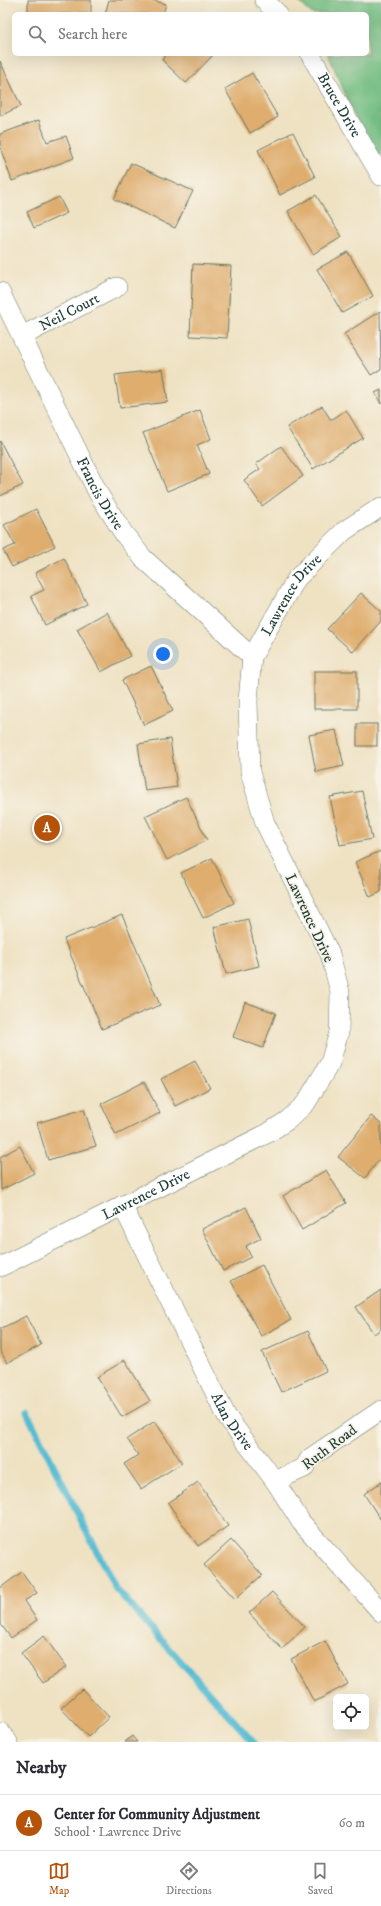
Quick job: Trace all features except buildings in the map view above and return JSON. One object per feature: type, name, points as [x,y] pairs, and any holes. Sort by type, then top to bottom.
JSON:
[{"type":"street","points":[[264,0],[276,12]]},
{"type":"street","name":"Bruce Drive","points":[[311,56],[381,176]]},
{"type":"street","name":"Neil Court","points":[[22,336],[117,287]]},
{"type":"street","name":"Francis Drive","points":[[0,292],[98,493],[124,534],[143,558],[252,657]]},
{"type":"street","name":"Lawrence Drive","points":[[0,1267],[268,1132],[288,1120],[306,1103],[319,1084],[330,1063],[339,1032],[340,992],[330,954],[265,823],[250,772],[248,701],[252,657],[298,578],[344,531],[381,507]]},
{"type":"street","name":"Alan Drive","points":[[122,1205],[227,1417],[275,1481],[301,1522],[381,1612]]},
{"type":"street","name":"Ruth Road","points":[[275,1481],[304,1468],[310,1458],[381,1410]]},
{"type":"street","points":[[0,1732],[8,1742]]},
{"type":"green space","points":[[297,0],[381,0],[381,162],[354,115],[329,56],[369,56],[369,12],[310,12]]},
{"type":"waterway","points":[[27,1413],[116,1589],[253,1742]]},
{"type":"place","name":"Center for Community Adjustment","points":[[47,828]]}]
